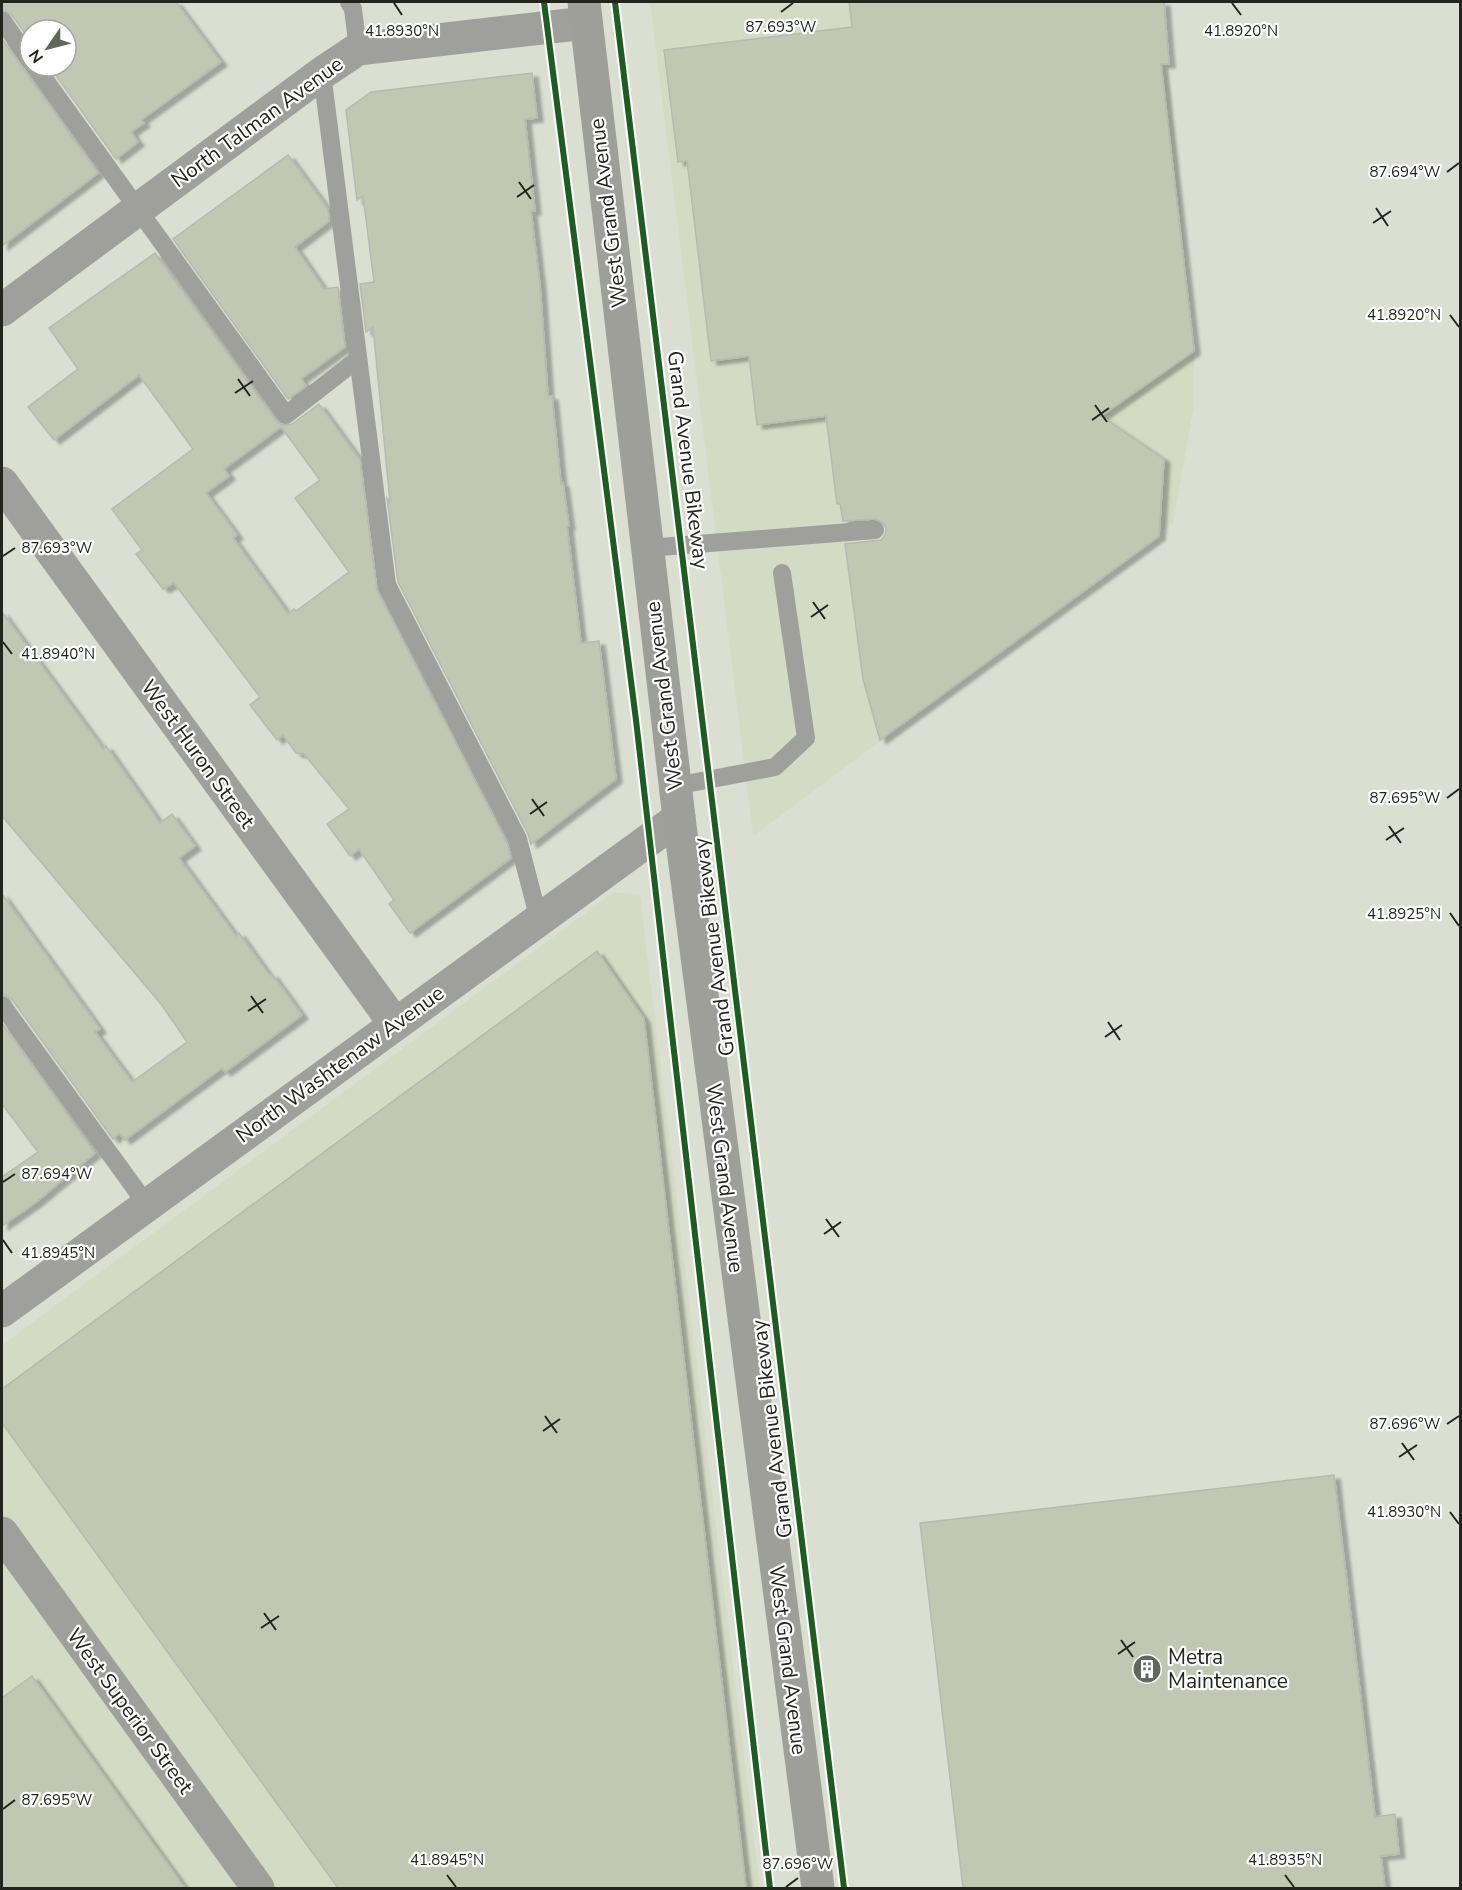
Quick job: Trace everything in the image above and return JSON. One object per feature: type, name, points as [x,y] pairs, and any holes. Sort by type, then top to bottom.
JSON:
[{"type":"main road","name":"West Grand Avenue","points":[[585,12],[677,802],[818,1888]]},
{"type":"street","name":"North Talman Avenue","points":[[2,310],[321,73],[358,49],[585,12]]},
{"type":"street","name":"West Huron Street","points":[[2,483],[395,1024]]},
{"type":"street","name":"North Washtenaw Avenue","points":[[2,1311],[539,920],[677,802]]},
{"type":"street","name":"West Superior Street","points":[[2,1533],[258,1888]]},
{"type":"lane","points":[[349,2],[353,9],[358,49]]},
{"type":"lane","points":[[2,20],[18,43]]},
{"type":"lane","points":[[321,73],[387,585],[518,839],[539,920]]},
{"type":"lane","points":[[44,78],[286,416],[358,359]]},
{"type":"lane","points":[[647,548],[875,530]]},
{"type":"lane","points":[[677,802],[775,767],[806,738],[782,573]]},
{"type":"lane","points":[[2,1005],[147,1205]]},
{"type":"shaded area","points":[[650,2],[1163,2],[1194,351],[1194,406],[1173,523],[753,836]]},
{"type":"shaded area","points":[[614,892],[640,895],[760,1888],[2,1888],[2,1345]]},
{"type":"building","points":[[2,2],[176,2],[221,62],[141,120],[144,123],[131,132],[138,142],[116,159],[58,78],[78,78],[78,18],[18,18],[18,24],[11,14],[2,9]]},
{"type":"building","points":[[849,2],[1164,2],[1169,64],[1161,64],[1194,351],[1101,416],[1164,459],[1159,536],[880,740],[863,679],[845,544],[881,540],[886,529],[884,523],[875,519],[843,521],[840,504],[837,504],[826,416],[757,425],[749,356],[711,361],[687,161],[678,162],[664,50],[852,27]]},
{"type":"building","points":[[2,39],[18,61],[18,78],[30,78],[98,173],[2,246]]},
{"type":"building","points":[[532,73],[537,118],[525,119],[535,211],[531,211],[540,285],[548,396],[552,396],[581,643],[599,641],[616,779],[531,844],[528,834],[398,582],[387,498],[390,502],[373,327],[366,332],[360,284],[374,282],[363,196],[357,200],[346,110],[371,92]]},
{"type":"building","points":[[288,155],[328,209],[329,221],[295,247],[324,289],[338,287],[345,347],[301,379],[306,386],[288,399],[173,239]]},
{"type":"building","points":[[155,253],[277,422],[282,425],[292,424],[319,404],[360,460],[377,590],[507,843],[511,858],[410,933],[389,904],[394,900],[359,849],[350,856],[327,824],[349,809],[304,754],[296,753],[283,735],[277,740],[250,705],[260,697],[174,583],[163,589],[136,554],[142,550],[112,509],[193,449],[139,375],[54,440],[28,407],[78,369],[49,328]],"holes":[[[281,427],[320,480],[295,498],[349,572],[296,611],[294,609],[288,614],[233,538],[237,535],[206,493],[229,476],[224,469]]]},
{"type":"building","points":[[2,612],[103,749],[106,746],[160,823],[172,814],[195,846],[179,858],[236,936],[239,933],[302,1015],[225,1072],[222,1068],[125,1140],[119,1133],[113,1139],[11,998],[2,994],[2,894],[100,1029],[95,1032],[132,1082],[187,1042],[161,1004],[2,816]]},
{"type":"building","points":[[597,951],[644,1019],[746,1888],[338,1888],[2,1423],[2,1389]]},
{"type":"building","points":[[2,1023],[95,1153],[35,1203],[2,1226],[2,1177],[38,1152],[2,1104]]},
{"type":"building","name":"Metra Maintenance","points":[[1334,1475],[1375,1817],[1395,1814],[1399,1854],[1381,1856],[1385,1888],[963,1888],[920,1523]]},
{"type":"building","points":[[32,1676],[185,1888],[2,1888],[2,1698]]},
{"type":"cycle path","points":[[544,2],[636,720],[770,1888]]},
{"type":"cycle path","name":"Grand Avenue Bikeway","points":[[615,2],[844,1888]]},
{"type":"place","name":"Metra Maintenance","points":[[1147,1669]]}]
